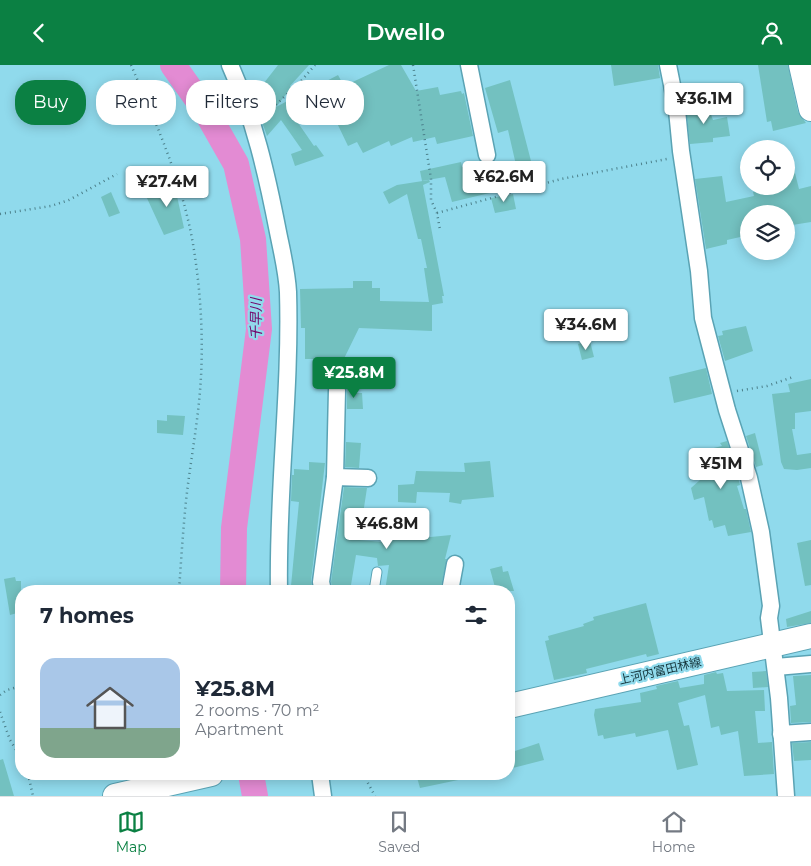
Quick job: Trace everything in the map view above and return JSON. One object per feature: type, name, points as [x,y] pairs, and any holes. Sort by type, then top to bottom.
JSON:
[{"type":"main road","points":[[801,65],[811,109]]},
{"type":"main road","name":"上河内富田林線","points":[[515,705],[774,656],[811,636]]},
{"type":"main road","points":[[116,796],[186,780]]},
{"type":"street","points":[[230,65],[266,171],[288,290],[288,394],[282,468],[279,585]]},
{"type":"street","points":[[469,65],[486,155]]},
{"type":"street","points":[[668,65],[677,111],[699,271],[703,318],[722,393],[749,478],[761,532],[771,606],[769,618],[782,734],[786,796]]},
{"type":"street","points":[[322,585],[335,477],[337,390]]},
{"type":"street","points":[[335,477],[368,478]]},
{"type":"street","points":[[451,585],[455,564]]},
{"type":"street","points":[[774,656],[811,664]]},
{"type":"street","points":[[782,734],[811,732]]},
{"type":"street","points":[[321,780],[323,796]]},
{"type":"lane","points":[[375,585],[377,572]]},
{"type":"path","points":[[131,65],[170,157],[180,189],[193,243],[200,306],[200,391],[186,503],[179,585]]},
{"type":"path","points":[[252,127],[302,80],[315,65]]},
{"type":"path","points":[[413,65],[431,179],[431,200],[437,213],[440,230]]},
{"type":"path","points":[[437,213],[561,179],[682,157]]},
{"type":"path","points":[[0,215],[51,206],[69,200],[117,174]]},
{"type":"path","points":[[722,393],[767,386],[793,377]]},
{"type":"path","points":[[0,695],[15,688]]},
{"type":"path","points":[[0,713],[15,748]]},
{"type":"path","points":[[29,780],[33,796]]},
{"type":"path","points":[[366,780],[375,796]]},
{"type":"building","points":[[278,65],[309,65],[295,80],[286,80],[286,94],[276,107],[276,80],[266,80]]},
{"type":"building","points":[[389,65],[401,65],[416,91],[438,87],[440,95],[461,91],[462,94],[464,93],[473,136],[437,144],[435,137],[413,142],[412,137],[391,146],[389,141],[363,153],[357,142],[348,146],[338,125],[364,125],[364,80],[357,80]]},
{"type":"building","points":[[611,65],[658,65],[660,78],[614,86]]},
{"type":"building","points":[[758,65],[788,65],[798,112],[806,123],[773,131],[771,121],[767,122]]},
{"type":"building","points":[[338,75],[341,80],[328,80]]},
{"type":"building","points":[[510,80],[531,161],[516,165],[508,130],[498,133],[485,88]]},
{"type":"building","points":[[695,99],[697,111],[709,109],[713,120],[727,117],[730,136],[713,138],[713,142],[690,144],[685,100]]},
{"type":"building","points":[[286,102],[286,125],[300,125],[314,146],[316,145],[324,156],[295,166],[291,154],[302,150],[281,120],[267,136],[263,125],[276,125],[276,107]]},
{"type":"building","points":[[461,162],[462,167],[473,165],[474,172],[493,167],[498,191],[452,202],[445,177],[422,181],[420,171]]},
{"type":"building","points":[[795,173],[799,189],[811,186],[811,222],[795,225],[795,205],[740,205],[740,237],[727,240],[727,244],[706,249],[695,179],[722,176],[726,202],[754,196],[795,195]]},
{"type":"building","points":[[173,178],[184,228],[164,235],[146,196],[164,187],[162,182]]},
{"type":"building","points":[[429,180],[430,182],[423,185],[444,296],[442,296],[443,303],[432,305],[432,331],[359,328],[334,379],[323,378],[325,359],[305,359],[305,328],[301,328],[300,289],[353,288],[353,281],[372,281],[372,288],[380,288],[380,301],[429,302],[424,268],[427,268],[421,239],[418,239],[407,194],[389,204],[383,192],[397,185]]},
{"type":"building","points":[[111,192],[120,213],[109,217],[101,197]]},
{"type":"building","points":[[513,194],[516,209],[495,213],[491,198]]},
{"type":"building","points":[[746,326],[753,351],[725,361],[718,336],[723,335],[722,331]]},
{"type":"building","points":[[590,341],[594,357],[582,360],[578,344]]},
{"type":"building","points":[[706,368],[712,394],[674,403],[669,377]]},
{"type":"building","points":[[811,379],[811,411],[795,413],[795,429],[792,429],[797,455],[811,453],[811,468],[784,469],[781,462],[772,394],[790,392],[788,384]]},
{"type":"building","points":[[347,388],[356,388],[356,393],[362,393],[363,409],[347,409]]},
{"type":"building","points":[[167,415],[185,416],[183,435],[157,433],[157,420],[167,421]]},
{"type":"building","points":[[755,433],[763,465],[756,467],[746,436]]},
{"type":"building","points":[[727,441],[740,485],[737,486],[744,509],[746,509],[751,532],[728,536],[725,525],[714,528],[712,520],[709,521],[704,497],[694,500],[691,488],[700,480],[693,453],[722,446],[720,443]]},
{"type":"building","points":[[346,442],[361,443],[359,468],[345,467]]},
{"type":"building","points":[[490,461],[494,497],[462,500],[461,504],[449,502],[450,493],[417,492],[416,503],[398,502],[398,485],[414,484],[416,471],[465,472],[464,463]]},
{"type":"building","points":[[309,462],[325,463],[312,585],[291,585],[299,502],[291,501],[292,475],[294,475],[294,469],[309,470]]},
{"type":"building","points":[[344,487],[367,488],[359,540],[383,542],[385,516],[388,516],[388,508],[402,509],[400,540],[451,535],[441,585],[386,585],[389,565],[378,566],[377,558],[356,555],[351,585],[332,585]]},
{"type":"building","points":[[811,540],[811,585],[805,586],[797,543]]},
{"type":"building","points":[[502,566],[503,572],[508,571],[512,585],[494,585],[490,569]]},
{"type":"building","points":[[15,577],[16,581],[21,581],[21,585],[15,585],[15,614],[10,615],[4,579]]},
{"type":"building","points":[[646,603],[659,654],[647,657],[646,654],[586,669],[587,673],[554,680],[545,641],[549,640],[548,636],[584,626],[583,624],[594,620],[593,617]]},
{"type":"building","points":[[811,611],[811,623],[787,627],[786,619]]},
{"type":"building","points":[[766,671],[768,687],[753,688],[752,672]]},
{"type":"building","points":[[716,672],[717,674],[723,673],[727,691],[764,690],[765,711],[755,711],[758,743],[772,742],[774,774],[744,776],[738,731],[721,735],[719,726],[711,728],[705,695],[678,703],[684,726],[689,725],[698,765],[677,770],[668,730],[636,737],[635,733],[604,739],[603,735],[598,736],[594,715],[595,709],[641,702],[640,693],[657,689],[656,686],[678,681],[680,688],[704,684],[704,675]]},
{"type":"building","points":[[811,675],[811,722],[791,723],[790,706],[796,705],[793,676]]},
{"type":"building","points":[[811,742],[811,760],[794,761],[792,743]]},
{"type":"building","points":[[539,743],[544,760],[515,767],[515,751]]},
{"type":"building","points":[[3,759],[14,796],[0,796],[0,760]]},
{"type":"building","points":[[418,780],[458,780],[420,788]]},
{"type":"waterway","name":"千早川","points":[[173,65],[207,113],[236,164],[253,239],[259,329],[234,528],[233,585]]},
{"type":"waterway","name":"千早川","points":[[252,780],[255,796]]}]
